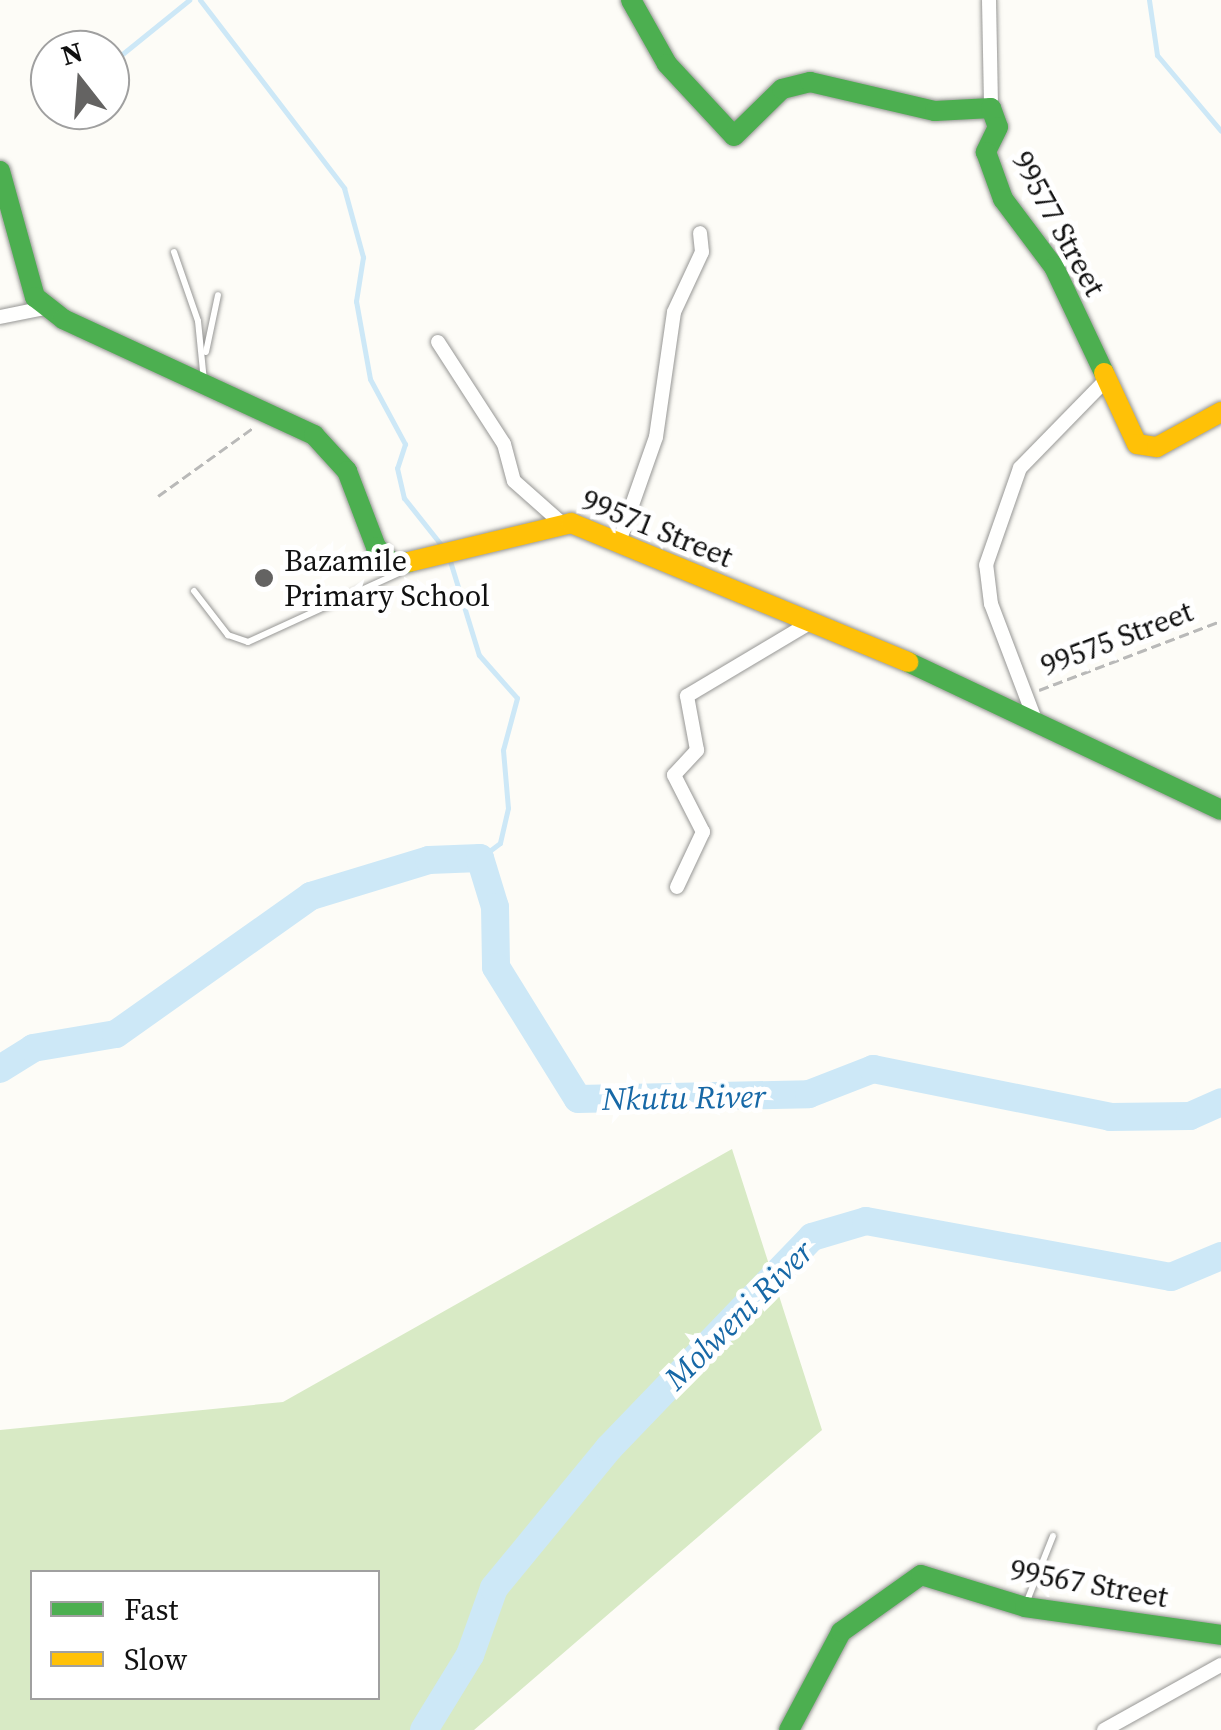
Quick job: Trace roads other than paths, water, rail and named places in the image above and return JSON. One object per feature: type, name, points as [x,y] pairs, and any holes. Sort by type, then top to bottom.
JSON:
[{"type":"street","points":[[630,0],[668,64],[734,136],[782,90],[810,82],[936,111],[991,108],[990,0]]},
{"type":"street","name":"99577 Street","points":[[991,108],[998,127],[989,166],[1058,276],[1104,382],[1144,448],[1221,412]]},
{"type":"street","points":[[0,171],[21,266],[46,308],[270,412],[328,446],[380,554],[410,566]]},
{"type":"street","points":[[619,542],[656,437],[676,303],[702,252],[700,233]]},
{"type":"street","points":[[0,317],[46,308]]},
{"type":"street","points":[[438,342],[504,444],[514,481],[559,521]]},
{"type":"street","points":[[1034,717],[991,604],[986,565],[1020,468],[1104,382]]},
{"type":"street","name":"99571 Street","points":[[410,566],[514,544],[559,521],[619,542],[806,626],[1034,717],[1221,810]]},
{"type":"street","points":[[677,888],[703,832],[674,775],[698,747],[687,696],[806,626]]},
{"type":"street","name":"99567 Street","points":[[789,1730],[841,1632],[907,1579],[934,1576],[1025,1607],[1221,1636]]},
{"type":"street","points":[[1104,1730],[1221,1665]]},
{"type":"lane","points":[[174,252],[205,353]]},
{"type":"lane","points":[[204,382],[205,353],[218,295]]},
{"type":"lane","points":[[194,592],[228,636],[248,642],[410,566]]},
{"type":"lane","points":[[1025,1607],[1052,1536]]},
{"type":"waterway","points":[[130,48],[189,0]]},
{"type":"waterway","points":[[200,0],[344,188],[363,257],[356,301],[370,379],[405,444],[397,468],[404,498],[442,546]]},
{"type":"waterway","points":[[1149,0],[1157,55],[1221,131]]},
{"type":"waterway","points":[[450,561],[479,655],[517,698],[503,750],[508,808],[500,843],[480,858]]},
{"type":"waterway","name":"Nkutu River","points":[[0,1069],[33,1048],[116,1034],[311,896],[429,860],[480,858],[495,907],[496,967],[578,1099],[809,1094],[873,1069],[1110,1117],[1190,1116],[1221,1102]]},
{"type":"waterway","name":"Molweni River","points":[[424,1730],[470,1655],[494,1588],[609,1448],[812,1237],[866,1221],[1171,1277],[1221,1256]]},
{"type":"place","name":"Bazamile Primary School","points":[[264,578]]}]
